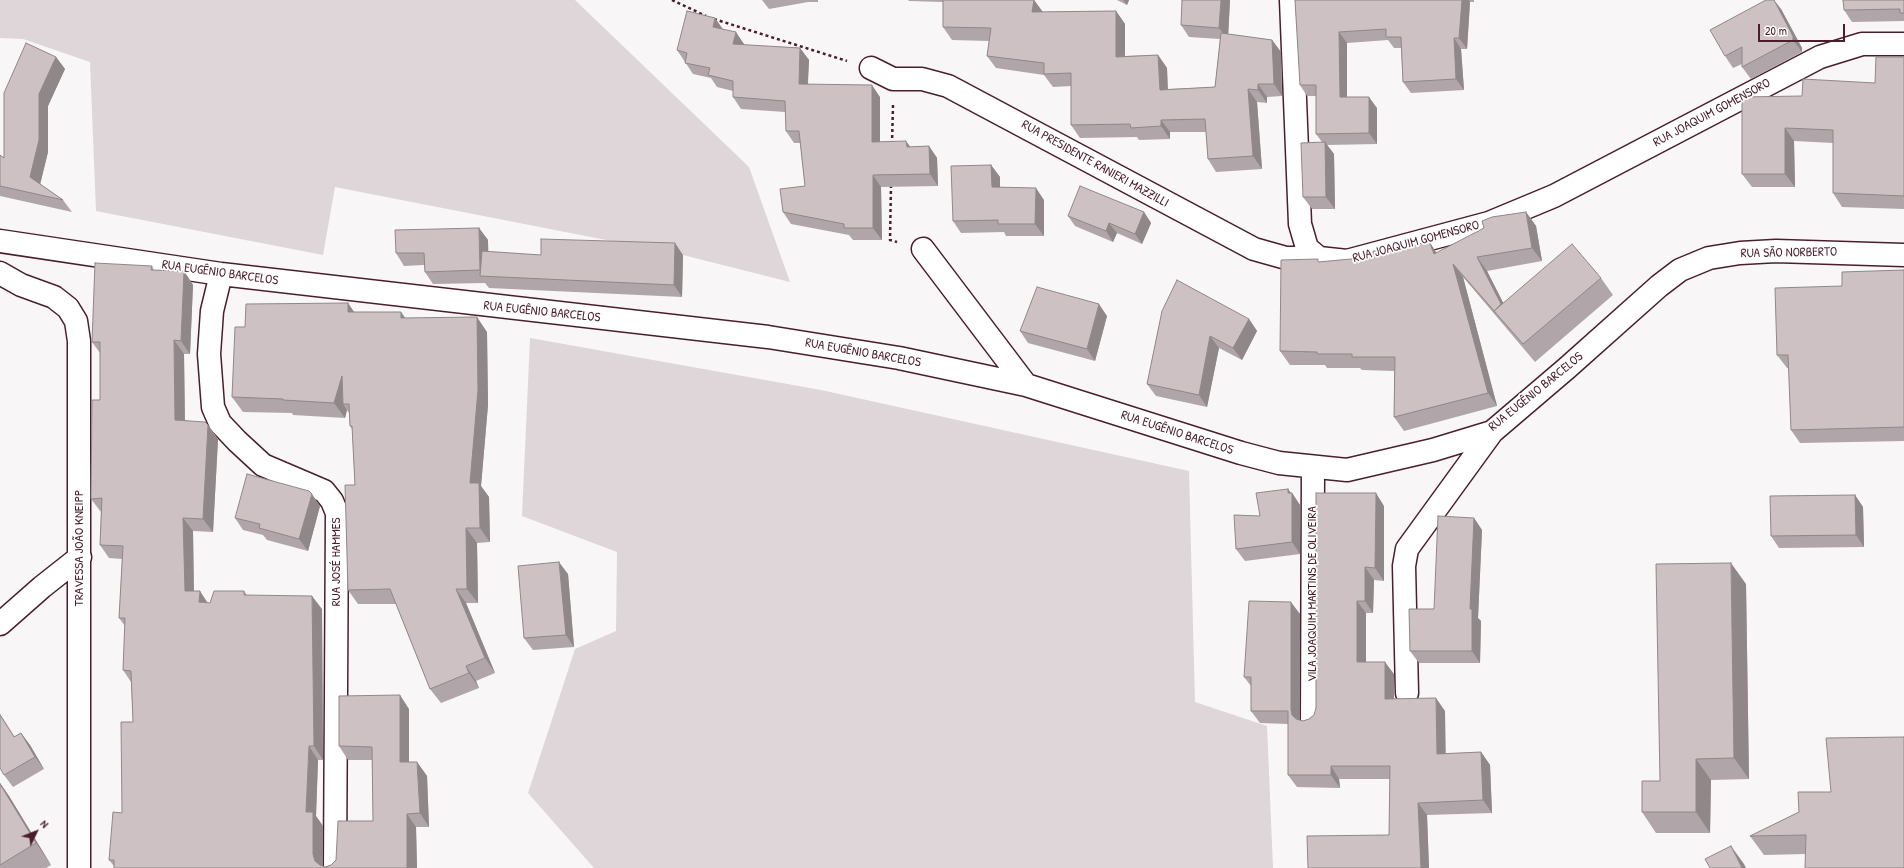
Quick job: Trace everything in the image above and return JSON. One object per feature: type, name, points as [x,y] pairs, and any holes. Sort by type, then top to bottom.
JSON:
[{"type":"street","points":[[1290,0],[1300,224],[1307,248],[1319,258]]},
{"type":"street","name":"RUA JOAQUIM GOMENSORO","points":[[1319,258],[1347,261],[1489,223],[1554,196],[1820,57],[1862,44],[1904,44]]},
{"type":"street","name":"RUA PRESIDENTE RANIERI MAZZILLI","points":[[871,68],[893,79],[922,78],[948,86],[1254,249],[1286,258],[1319,258]]},
{"type":"street","name":"RUA EUGÊNIO BARCELOS","points":[[0,241],[221,274],[768,337],[899,358],[1026,385],[1241,453],[1279,463],[1348,470],[1433,450],[1492,432],[1567,368],[1658,286]]},
{"type":"street","points":[[923,249],[1026,385]]},
{"type":"street","name":"RUA SÃO NORBERTO","points":[[1658,286],[1680,270],[1709,258],[1740,253],[1776,251],[1904,255]]},
{"type":"street","name":"TRAVESSA JOÃO KNEIPP","points":[[0,273],[21,285],[54,297],[68,308],[76,321],[79,341],[80,557],[77,834],[79,868]]},
{"type":"street","name":"RUA JOSÉ HAMMES","points":[[221,274],[212,311],[209,354],[213,407],[220,423],[263,465],[324,491],[332,501],[337,513],[335,868]]},
{"type":"street","points":[[1407,693],[1404,566],[1407,549],[1492,432]]},
{"type":"street","name":"VILA JOAQUIM MARTINS DE OLIVEIRA","points":[[1312,721],[1313,467]]},
{"type":"street","points":[[0,624],[42,587],[80,557]]},
{"type":"path","points":[[672,0],[709,17],[871,68]]},
{"type":"path","points":[[892,145],[893,79]]},
{"type":"path","points":[[891,182],[890,240],[923,249]]},
{"type":"shaded area","points":[[0,0],[575,0],[749,167],[790,282],[683,255],[335,187],[323,255],[96,211],[90,62],[23,39],[0,38]]},
{"type":"shaded area","points":[[530,338],[821,390],[1189,471],[1195,702],[1267,726],[1273,868],[594,868],[528,793],[575,649],[616,631],[617,552],[522,516]]},
{"type":"building","points":[[943,0],[1034,0],[1032,12],[1116,11],[1116,57],[1158,55],[1160,90],[1215,87],[1221,33],[1272,40],[1274,84],[1258,84],[1258,90],[1248,89],[1253,156],[1208,159],[1205,119],[1161,120],[1161,126],[1131,128],[1130,124],[1071,125],[1071,73],[1044,74],[1044,63],[987,56],[991,28],[943,27]]},
{"type":"building","points":[[1182,0],[1221,0],[1219,28],[1181,25]]},
{"type":"building","points":[[1295,0],[1462,0],[1459,38],[1454,38],[1456,79],[1403,82],[1401,37],[1386,37],[1386,29],[1339,32],[1340,97],[1369,97],[1369,133],[1316,134],[1316,85],[1300,85]]},
{"type":"building","points":[[1766,0],[1774,0],[1793,36],[1793,40],[1742,67],[1742,47],[1725,56],[1710,30]]},
{"type":"building","points":[[1843,0],[1904,0],[1904,13],[1900,13],[1900,9],[1844,10]]},
{"type":"building","points":[[687,11],[715,18],[713,27],[736,32],[733,44],[800,48],[799,84],[872,85],[872,142],[906,141],[907,147],[929,146],[930,174],[873,175],[873,228],[844,228],[844,224],[783,212],[780,189],[805,186],[799,131],[786,131],[785,101],[733,97],[733,81],[708,75],[710,68],[685,63],[687,53],[677,50]]},
{"type":"building","points":[[26,43],[56,57],[39,94],[39,140],[30,177],[63,200],[0,186],[0,155],[4,158],[4,93]]},
{"type":"building","points":[[1876,57],[1904,57],[1904,196],[1833,193],[1833,130],[1785,128],[1785,174],[1742,174],[1742,97],[1802,96],[1803,79],[1875,83]]},
{"type":"building","points":[[1325,142],[1326,197],[1303,197],[1301,143]]},
{"type":"building","points":[[991,165],[992,187],[1036,188],[1035,224],[998,224],[998,220],[953,221],[951,166]]},
{"type":"building","points":[[1080,186],[1144,212],[1135,234],[1109,223],[1106,231],[1068,216]]},
{"type":"building","points":[[1526,212],[1532,248],[1477,257],[1501,304],[1494,311],[1453,264],[1488,393],[1394,417],[1395,357],[1352,357],[1352,354],[1317,354],[1317,352],[1280,351],[1281,260],[1318,259],[1318,262],[1373,257],[1373,251],[1395,251],[1429,241],[1434,254],[1484,228],[1482,221],[1492,217]]},
{"type":"building","points":[[479,228],[480,270],[425,272],[424,253],[396,253],[395,230]]},
{"type":"building","points":[[541,239],[675,243],[674,285],[480,276],[482,251],[541,255]]},
{"type":"building","points":[[1572,244],[1601,278],[1523,344],[1494,311]]},
{"type":"building","points":[[95,263],[152,266],[151,270],[184,271],[181,341],[174,340],[175,420],[205,422],[208,425],[203,519],[183,518],[185,591],[200,591],[199,602],[210,603],[214,591],[244,591],[244,595],[312,596],[314,746],[309,746],[306,812],[313,812],[313,854],[315,861],[325,867],[331,865],[336,860],[338,821],[373,821],[372,747],[339,746],[339,696],[400,695],[400,762],[417,762],[420,813],[407,814],[407,868],[114,868],[114,860],[109,860],[113,812],[122,813],[121,722],[133,722],[131,671],[123,670],[125,618],[119,618],[123,546],[100,545],[102,498],[91,499],[92,400],[100,400],[100,342],[92,342]]},
{"type":"building","points":[[1904,270],[1904,427],[1791,430],[1788,355],[1777,355],[1775,288],[1842,286],[1842,272]]},
{"type":"building","points":[[1177,280],[1249,319],[1233,348],[1210,336],[1199,395],[1147,384],[1162,311]]},
{"type":"building","points":[[1037,287],[1099,304],[1087,349],[1020,331]]},
{"type":"building","points":[[348,303],[348,312],[401,312],[401,318],[477,317],[478,390],[470,483],[479,483],[480,528],[466,528],[467,589],[456,589],[485,658],[466,666],[469,673],[430,689],[390,589],[348,590],[345,485],[355,485],[352,426],[350,426],[349,404],[343,404],[342,376],[334,403],[232,397],[235,327],[245,327],[246,304]]},
{"type":"building","points":[[247,474],[309,491],[312,494],[299,539],[259,528],[260,524],[235,518]]},
{"type":"building","points":[[1288,489],[1288,493],[1292,493],[1292,542],[1236,549],[1234,515],[1260,516],[1256,493]]},
{"type":"building","points":[[1316,493],[1376,493],[1375,568],[1365,567],[1365,601],[1357,601],[1357,662],[1385,662],[1385,699],[1436,698],[1437,754],[1481,752],[1483,800],[1418,803],[1421,868],[1308,868],[1307,836],[1389,835],[1390,766],[1331,766],[1331,775],[1288,775],[1288,711],[1251,711],[1251,677],[1244,677],[1249,601],[1291,602],[1292,715],[1296,719],[1303,721],[1314,715],[1316,708]]},
{"type":"building","points":[[1855,495],[1856,535],[1771,536],[1770,496]]},
{"type":"building","points":[[1438,516],[1474,518],[1470,609],[1472,609],[1472,651],[1410,651],[1409,609],[1434,609]]},
{"type":"building","points":[[559,562],[566,635],[524,638],[518,566]]},
{"type":"building","points":[[1731,563],[1734,758],[1696,759],[1696,812],[1642,812],[1642,781],[1660,781],[1656,564]]},
{"type":"building","points":[[0,715],[14,737],[21,733],[35,757],[4,775],[0,768]]},
{"type":"building","points":[[1904,737],[1904,868],[1805,868],[1806,835],[1750,836],[1799,812],[1798,792],[1831,792],[1826,738]]},
{"type":"building","points":[[0,784],[36,843],[0,865]]},
{"type":"building","points":[[1731,846],[1742,868],[1710,868],[1705,859]]}]
